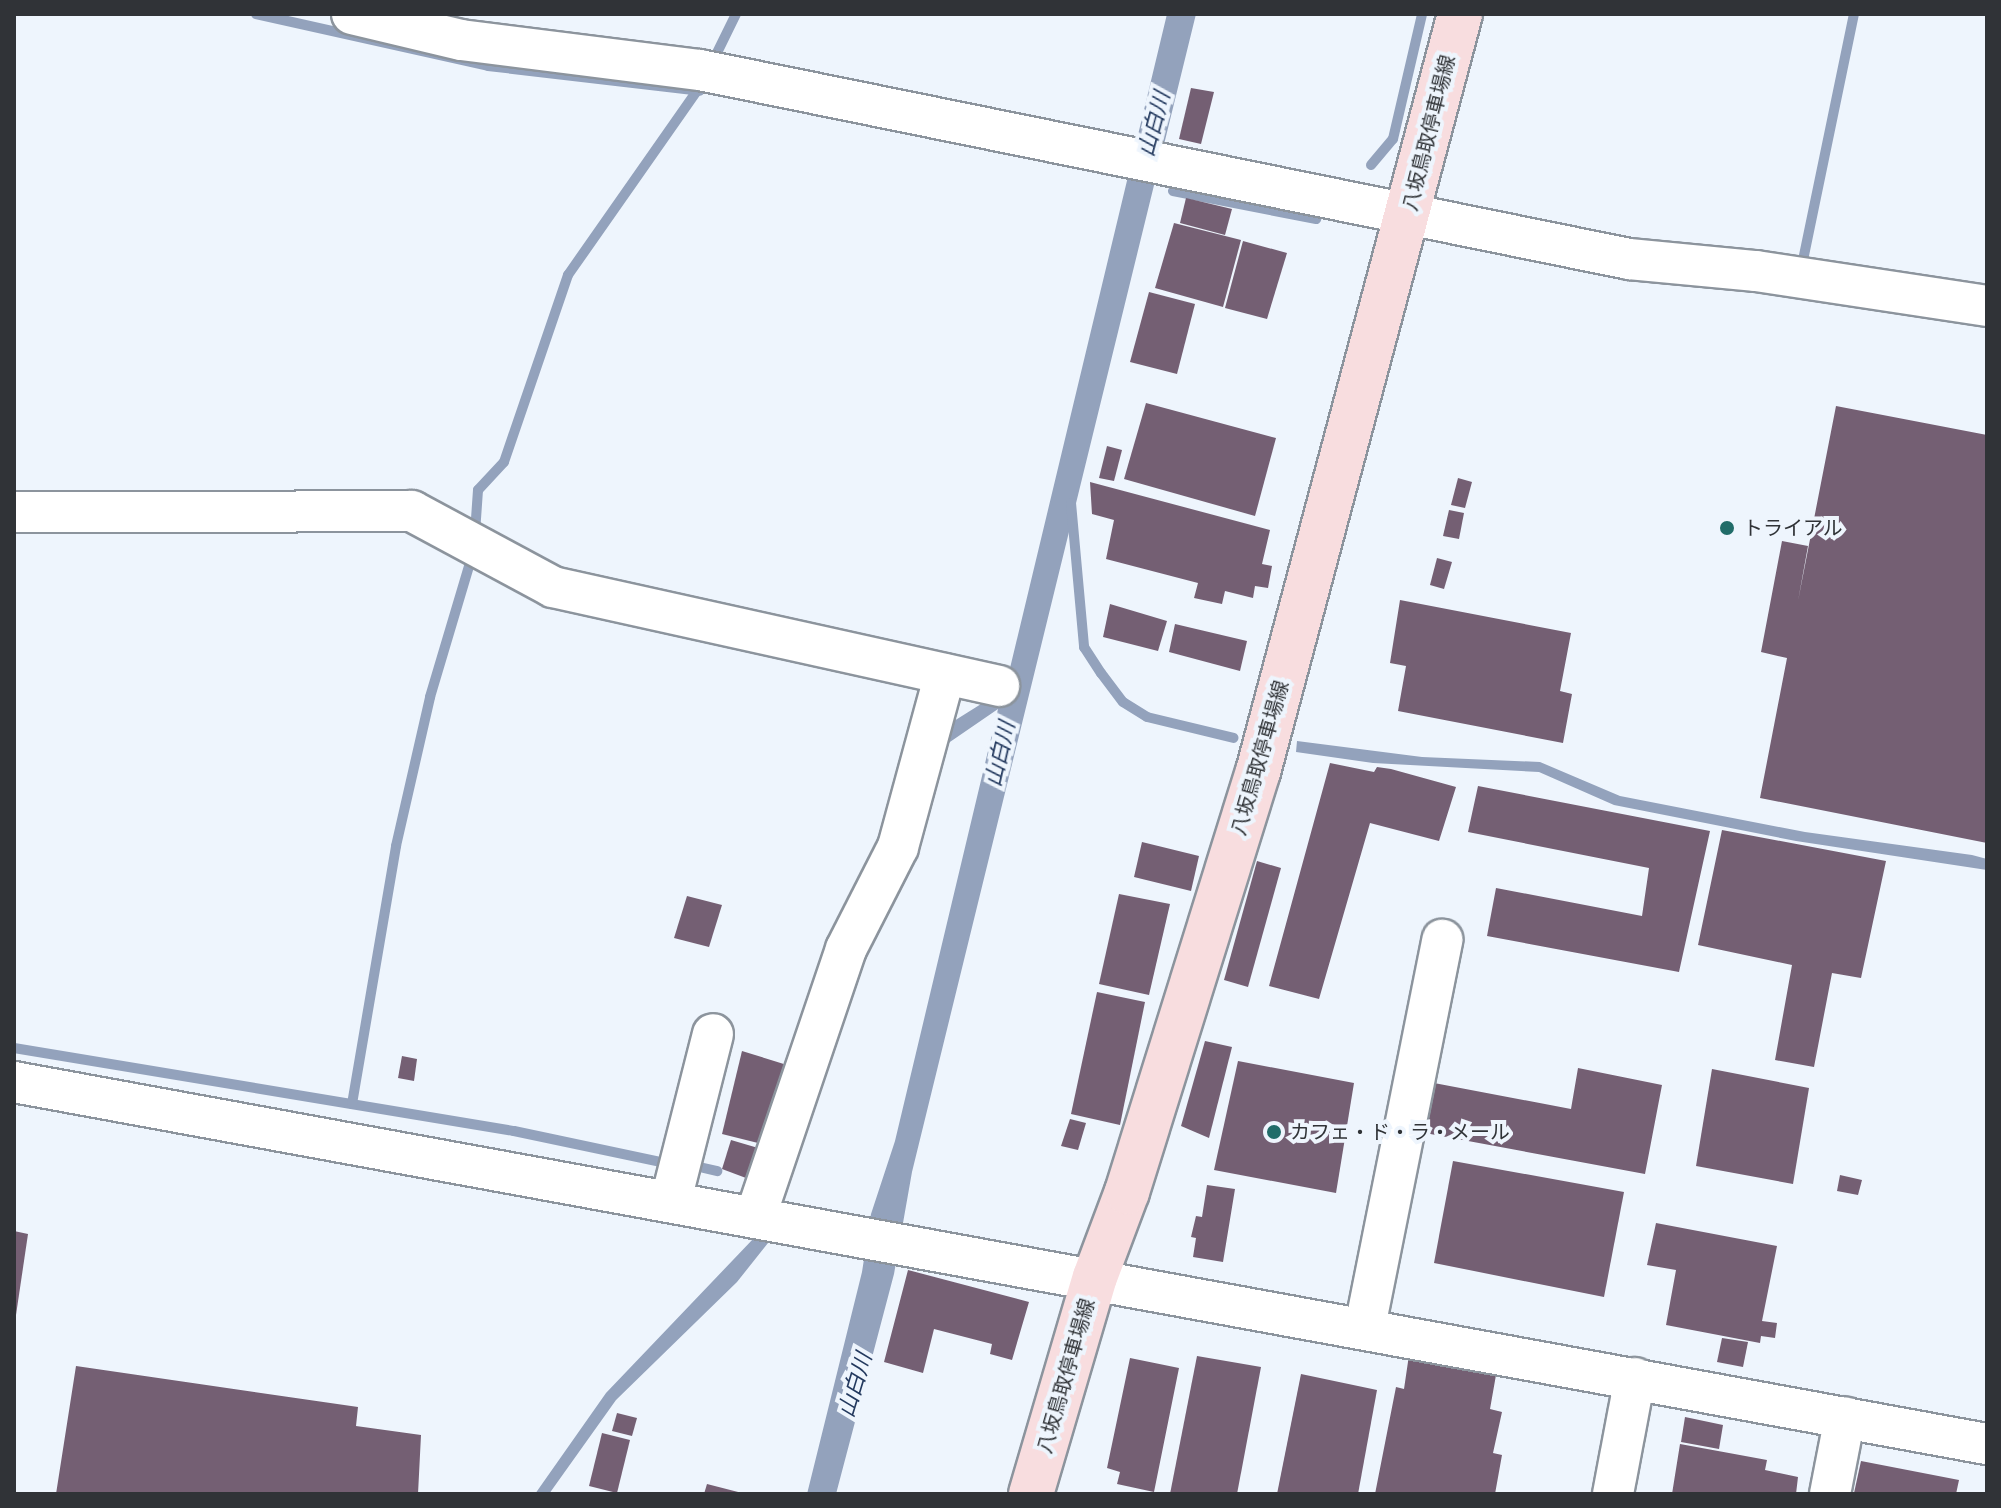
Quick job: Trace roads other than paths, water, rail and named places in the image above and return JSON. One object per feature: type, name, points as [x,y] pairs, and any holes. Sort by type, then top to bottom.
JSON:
[{"type":"main road","name":"八坂鳥取停車場線","points":[[1031,1494],[1095,1277],[1127,1192],[1258,772],[1460,14]]},
{"type":"street","points":[[352,14],[461,40],[700,70],[1629,259],[1756,271],[1987,306]]},
{"type":"street","points":[[14,512],[412,511],[553,587],[999,686]]},
{"type":"street","points":[[756,1215],[846,949],[898,847],[945,674]]},
{"type":"street","points":[[1365,1327],[1442,940]]},
{"type":"street","points":[[671,1200],[713,1034]]},
{"type":"street","points":[[14,1082],[1095,1277],[1987,1444]]},
{"type":"street","points":[[1613,1494],[1635,1378]]},
{"type":"street","points":[[1830,1494],[1845,1417]]},
{"type":"water","name":"山白川","points":[[1167,14],[1196,14],[912,1172],[894,1274],[836,1494],[807,1494],[862,1272],[871,1214],[895,1141],[998,709],[947,744],[918,857],[856,978],[768,1243],[737,1282],[616,1400],[549,1494],[535,1494],[606,1393],[754,1238],[938,731],[1005,689]]},
{"type":"water","points":[[1297,741],[1422,757],[1540,762],[1620,796],[1805,832],[1972,855],[1987,859],[1987,870],[1796,841],[1614,805],[1539,772],[1373,763],[1296,752]]},
{"type":"waterway","points":[[256,14],[488,66],[700,91]]},
{"type":"waterway","points":[[712,63],[736,14]]},
{"type":"waterway","points":[[1371,165],[1393,139],[1422,14]]},
{"type":"waterway","points":[[1802,265],[1854,14]]},
{"type":"waterway","points":[[475,533],[478,490],[504,462],[568,275],[704,81]]},
{"type":"waterway","points":[[1173,191],[1316,219]]},
{"type":"waterway","points":[[1071,503],[1084,647],[1101,673],[1123,702],[1147,717],[1234,738]]},
{"type":"waterway","points":[[352,1104],[396,846],[430,697],[473,553]]},
{"type":"waterway","points":[[14,1048],[514,1131],[670,1164]]},
{"type":"waterway","points":[[695,1166],[717,1171]]},
{"type":"place","name":"トライアル","points":[[1727,528]]},
{"type":"place","name":"カフェ・ド・ラ・メール","points":[[1274,1132]]}]
